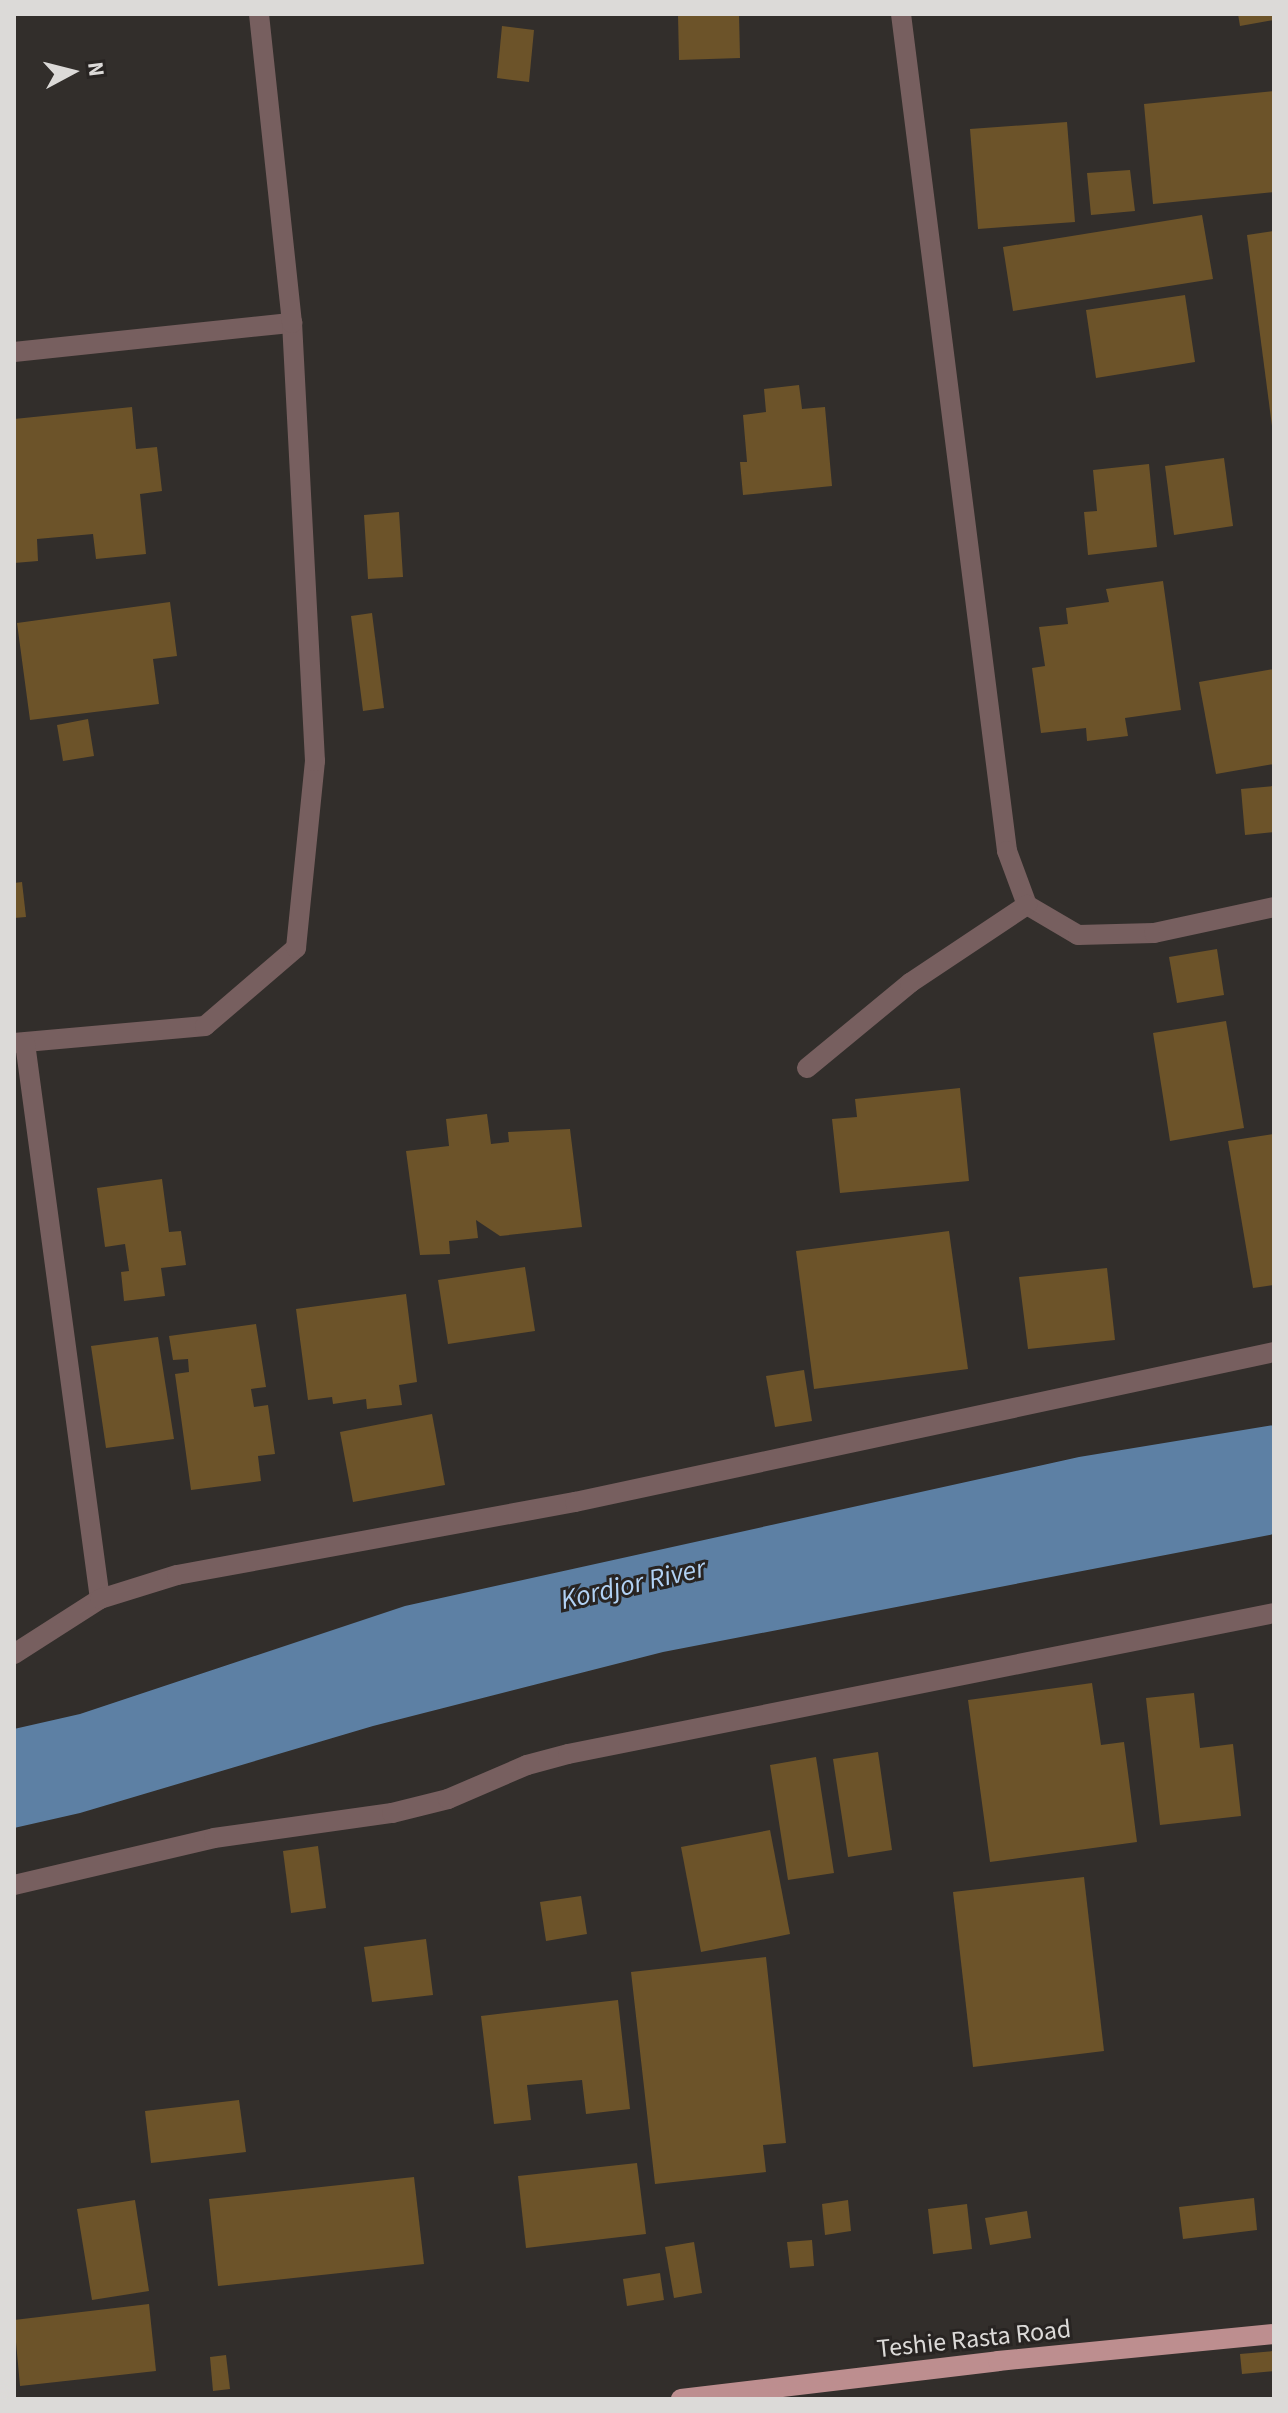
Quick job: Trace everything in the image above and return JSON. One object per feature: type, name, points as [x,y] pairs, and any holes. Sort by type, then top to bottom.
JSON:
[{"type":"main road","name":"Teshie Rasta Road","points":[[681,2399],[998,2361],[1274,2334]]},
{"type":"street","points":[[100,1599],[20,1043],[205,1026],[296,948],[315,761],[292,323],[259,14]]},
{"type":"street","points":[[901,14],[1007,851],[1027,905],[1078,935],[1154,933],[1274,907]]},
{"type":"street","points":[[14,352],[292,323]]},
{"type":"street","points":[[807,1068],[910,983],[1027,905]]},
{"type":"street","points":[[14,1654],[100,1599],[177,1575],[575,1502],[1274,1352]]},
{"type":"street","points":[[14,1885],[214,1838],[392,1813],[448,1799],[527,1765],[568,1754],[1274,1613]]},
{"type":"water","name":"Kordjor River","points":[[1274,1425],[1274,1534],[663,1652],[373,1726],[80,1813],[14,1828],[14,1729],[80,1714],[405,1606],[1079,1457]]},
{"type":"building","points":[[678,14],[739,14],[740,58],[679,60]]},
{"type":"building","points":[[1238,14],[1274,14],[1274,20],[1240,26]]},
{"type":"building","points":[[502,26],[534,30],[529,82],[497,78]]},
{"type":"building","points":[[1274,91],[1274,192],[1153,204],[1144,104]]},
{"type":"building","points":[[1067,122],[1075,222],[978,229],[970,129]]},
{"type":"building","points":[[1130,170],[1135,211],[1091,215],[1087,173]]},
{"type":"building","points":[[1202,215],[1213,279],[1013,311],[1003,247]]},
{"type":"building","points":[[1274,231],[1274,425],[1272,426],[1247,235]]},
{"type":"building","points":[[1185,295],[1195,362],[1096,378],[1086,310]]},
{"type":"building","points":[[799,385],[802,409],[825,407],[832,486],[743,495],[740,462],[747,462],[743,415],[766,412],[764,389]]},
{"type":"building","points":[[132,407],[136,449],[157,447],[162,491],[140,494],[146,554],[96,559],[93,534],[37,539],[38,561],[14,563],[14,419]]},
{"type":"building","points":[[1224,458],[1233,526],[1174,535],[1165,466]]},
{"type":"building","points":[[1149,464],[1157,547],[1088,555],[1084,512],[1097,511],[1093,470]]},
{"type":"building","points":[[399,512],[403,577],[368,579],[364,515]]},
{"type":"building","points":[[1163,581],[1181,710],[1125,718],[1128,736],[1087,741],[1086,728],[1041,733],[1032,668],[1045,666],[1039,627],[1068,624],[1066,608],[1109,602],[1106,589]]},
{"type":"building","points":[[170,602],[177,656],[153,659],[159,704],[30,720],[17,623]]},
{"type":"building","points":[[372,613],[384,708],[363,711],[351,616]]},
{"type":"building","points":[[1274,669],[1274,764],[1216,774],[1199,682]]},
{"type":"building","points":[[88,719],[94,756],[63,761],[57,725]]},
{"type":"building","points":[[1274,786],[1274,832],[1245,835],[1241,789]]},
{"type":"building","points":[[22,882],[26,917],[14,918],[14,883]]},
{"type":"building","points":[[1217,949],[1224,995],[1177,1003],[1169,957]]},
{"type":"building","points":[[1226,1021],[1244,1128],[1170,1141],[1153,1033]]},
{"type":"building","points":[[960,1088],[969,1181],[840,1193],[832,1119],[857,1117],[855,1099]]},
{"type":"building","points":[[487,1114],[491,1144],[509,1142],[508,1132],[570,1129],[582,1227],[500,1236],[476,1220],[478,1238],[449,1241],[450,1254],[420,1255],[406,1151],[449,1146],[446,1119]]},
{"type":"building","points":[[1274,1134],[1274,1285],[1253,1288],[1228,1141]]},
{"type":"building","points":[[162,1179],[169,1232],[181,1231],[186,1265],[161,1268],[165,1296],[124,1301],[121,1272],[129,1271],[125,1244],[105,1247],[97,1188]]},
{"type":"building","points":[[949,1231],[968,1369],[814,1389],[796,1251]]},
{"type":"building","points":[[525,1267],[535,1331],[448,1344],[438,1280]]},
{"type":"building","points":[[1107,1268],[1115,1340],[1028,1349],[1019,1277]]},
{"type":"building","points":[[406,1294],[417,1382],[399,1385],[402,1405],[367,1409],[366,1399],[333,1404],[332,1397],[308,1400],[296,1309]]},
{"type":"building","points":[[256,1324],[266,1387],[251,1389],[254,1407],[268,1405],[275,1454],[258,1456],[261,1481],[191,1490],[175,1374],[189,1372],[188,1359],[173,1360],[169,1336]]},
{"type":"building","points":[[158,1337],[174,1439],[106,1448],[91,1346]]},
{"type":"building","points":[[804,1370],[812,1421],[775,1427],[766,1376]]},
{"type":"building","points":[[432,1414],[445,1485],[353,1502],[340,1432]]},
{"type":"building","points":[[1092,1683],[1101,1745],[1124,1742],[1137,1842],[990,1862],[968,1700]]},
{"type":"building","points":[[1194,1693],[1200,1748],[1233,1744],[1241,1816],[1160,1825],[1146,1698]]},
{"type":"building","points":[[878,1752],[892,1850],[848,1857],[833,1759]]},
{"type":"building","points":[[816,1757],[834,1873],[788,1880],[770,1765]]},
{"type":"building","points":[[770,1830],[790,1934],[701,1952],[681,1847]]},
{"type":"building","points":[[318,1846],[326,1908],[291,1913],[283,1851]]},
{"type":"building","points":[[1084,1877],[1104,2051],[973,2067],[953,1892]]},
{"type":"building","points":[[581,1896],[587,1934],[546,1941],[540,1902]]},
{"type":"building","points":[[426,1939],[433,1995],[372,2002],[364,1947]]},
{"type":"building","points":[[766,1957],[786,2143],[763,2145],[766,2172],[655,2184],[631,1972]]},
{"type":"building","points":[[618,2000],[630,2109],[586,2114],[582,2080],[527,2085],[531,2120],[494,2124],[481,2016]]},
{"type":"building","points":[[239,2100],[246,2152],[151,2163],[145,2111]]},
{"type":"building","points":[[637,2163],[646,2234],[526,2248],[518,2176]]},
{"type":"building","points":[[414,2177],[424,2264],[218,2286],[209,2199]]},
{"type":"building","points":[[1254,2198],[1257,2230],[1183,2239],[1179,2207]]},
{"type":"building","points":[[135,2200],[149,2291],[92,2300],[77,2209]]},
{"type":"building","points":[[848,2200],[851,2231],[825,2235],[822,2204]]},
{"type":"building","points":[[967,2204],[972,2249],[933,2254],[928,2209]]},
{"type":"building","points":[[1027,2211],[1031,2238],[990,2245],[985,2218]]},
{"type":"building","points":[[812,2240],[814,2266],[790,2268],[787,2242]]},
{"type":"building","points":[[694,2242],[702,2293],[674,2298],[665,2247]]},
{"type":"building","points":[[660,2273],[664,2300],[627,2306],[623,2279]]},
{"type":"building","points":[[149,2304],[156,2371],[20,2386],[14,2320]]},
{"type":"building","points":[[1274,2351],[1274,2371],[1242,2374],[1240,2354]]},
{"type":"building","points":[[226,2355],[230,2389],[213,2391],[210,2357]]}]
